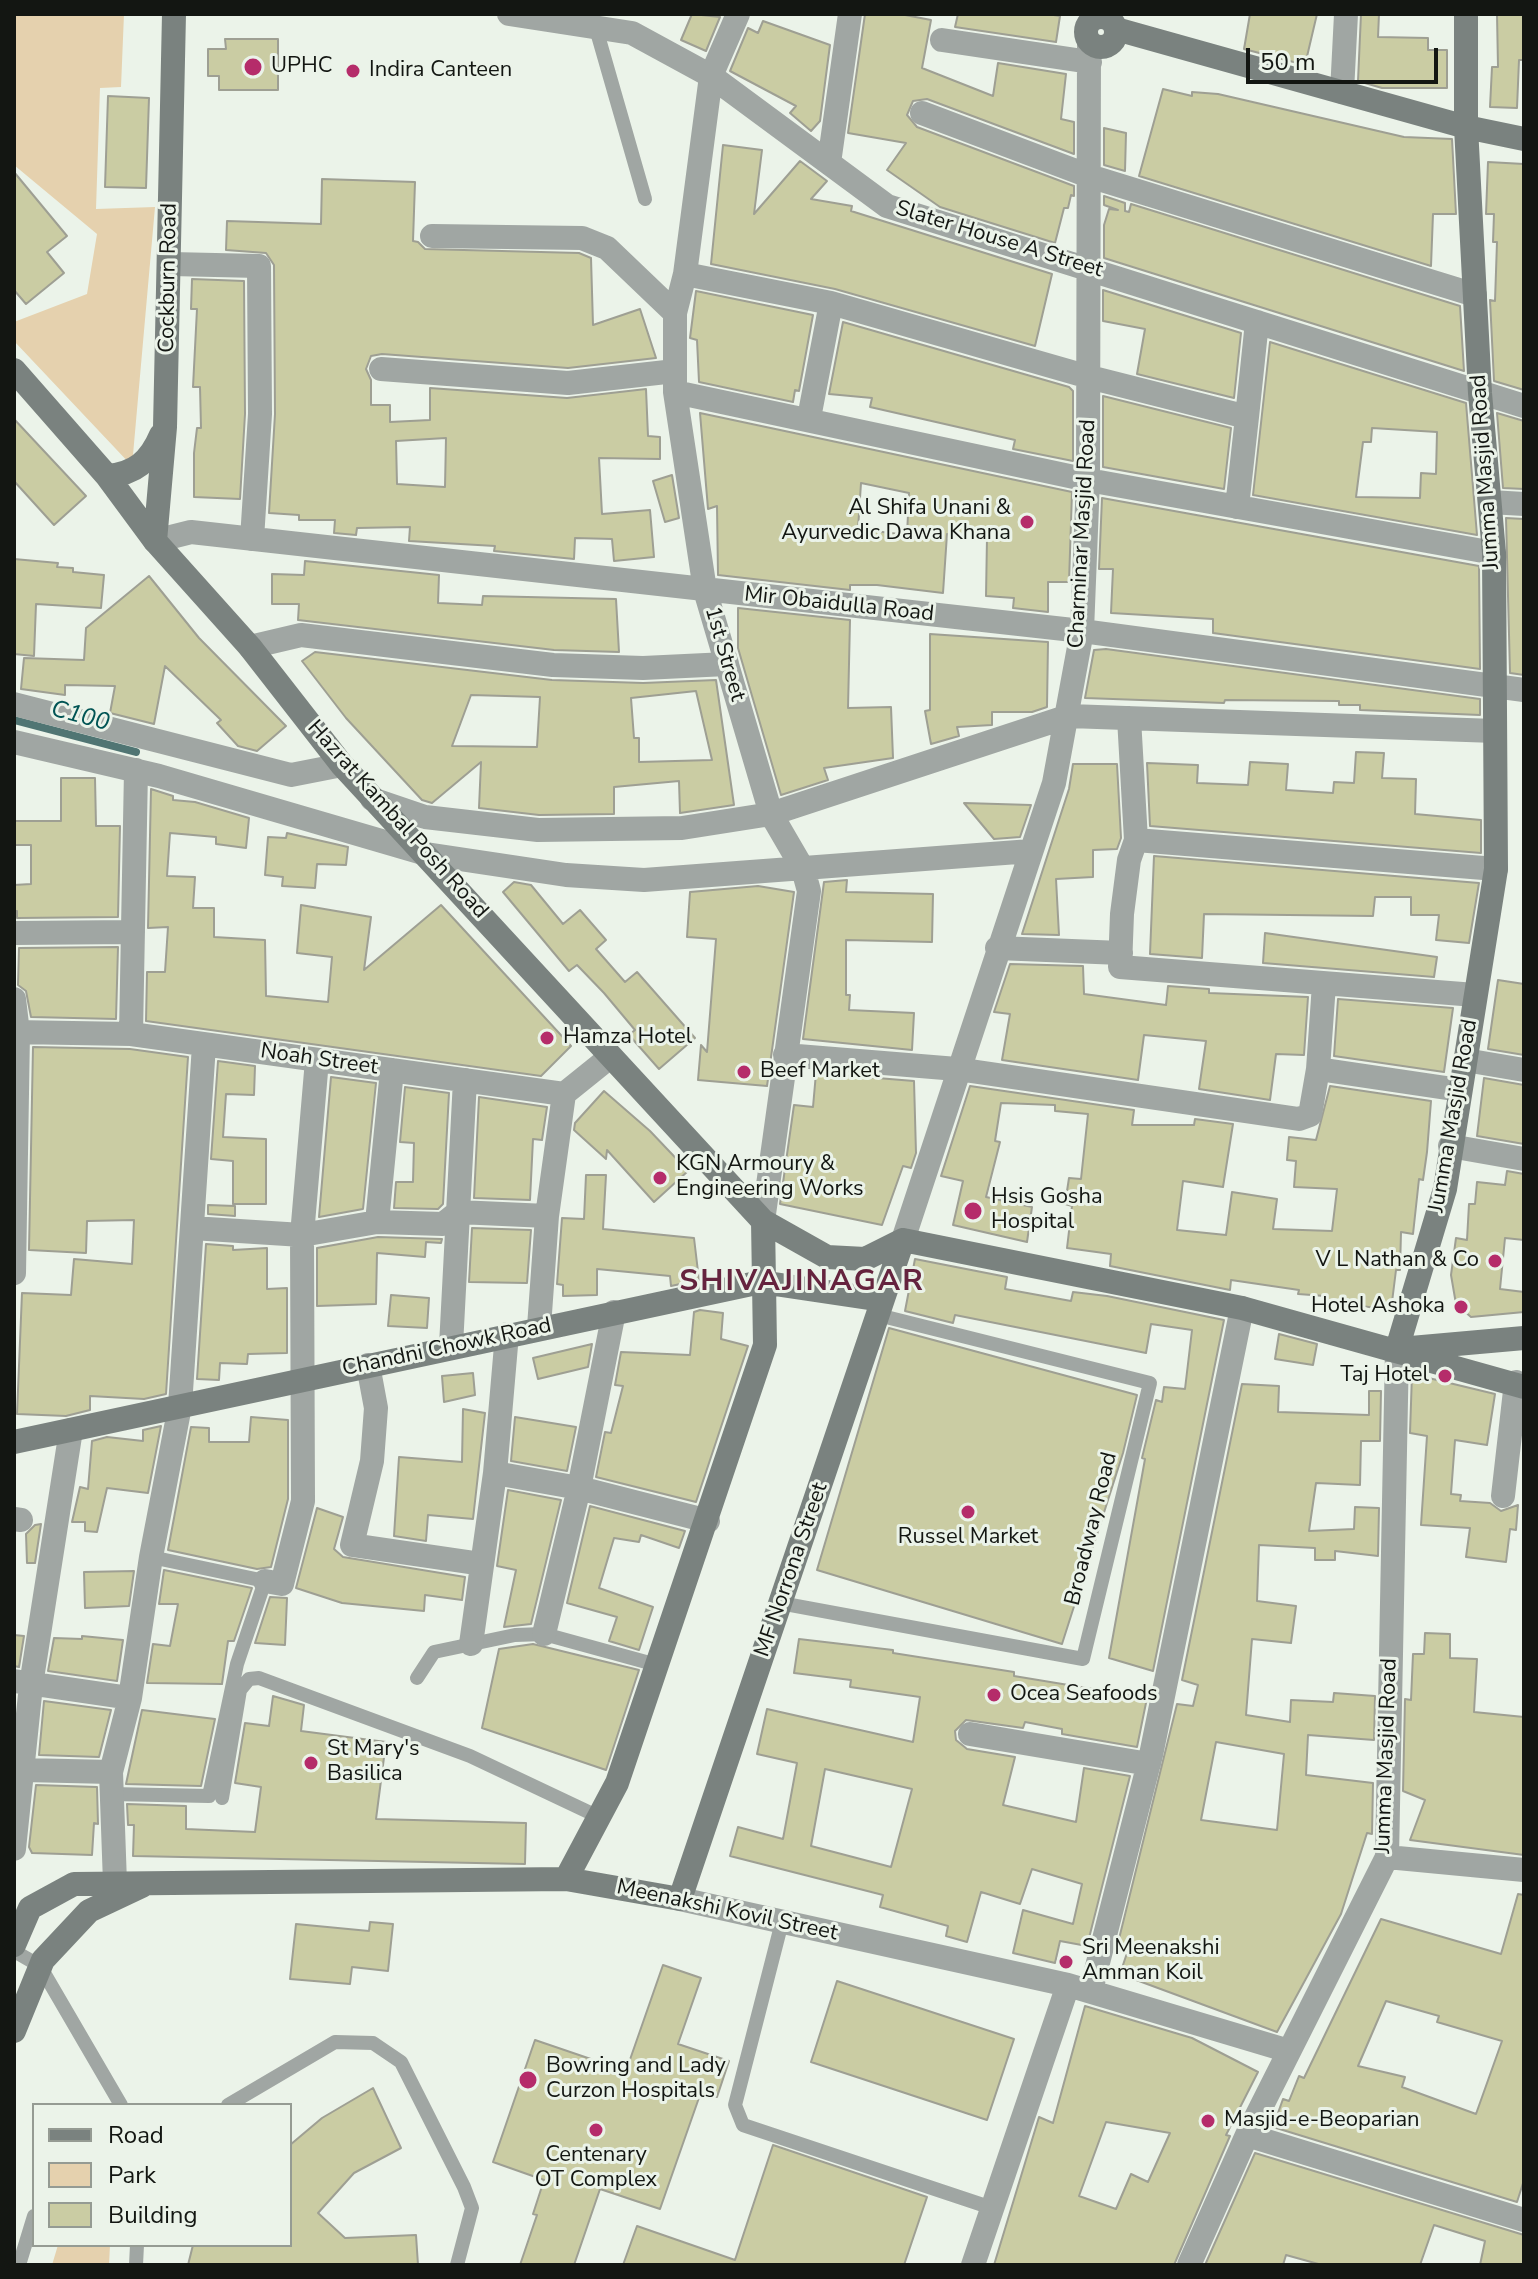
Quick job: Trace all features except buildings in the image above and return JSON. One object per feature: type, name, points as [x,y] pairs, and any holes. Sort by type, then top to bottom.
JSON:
[{"type":"street","name":"Cockburn Road","points":[[155,541],[165,427],[171,264],[174,14]]},
{"type":"street","name":"Slater House A Street","points":[[509,14],[595,25],[632,24],[711,76],[887,206],[1524,406]]},
{"type":"street","name":"1st Street","points":[[738,14],[711,76],[685,274],[675,313],[675,381],[705,590],[771,814],[803,869],[809,891],[763,1221]]},
{"type":"street","points":[[829,163],[850,14]]},
{"type":"street","points":[[1342,92],[1346,14]]},
{"type":"street","name":"Jumma Masjid Road","points":[[1189,2265],[1247,2135],[1387,1857],[1397,1349],[1445,1189],[1496,869],[1494,553],[1480,393],[1466,127],[1466,14]]},
{"type":"street","points":[[942,40],[1088,35],[1098,16],[1108,18],[1116,29],[1466,127],[1524,139]]},
{"type":"street","name":"Charminar Masjid Road","points":[[903,1240],[1054,783],[1069,716],[1082,631],[1088,480],[1088,35]]},
{"type":"street","points":[[922,113],[1089,176],[1475,295]]},
{"type":"street","points":[[432,236],[582,238],[607,248],[675,313]]},
{"type":"street","points":[[171,264],[259,266],[260,414],[252,539]]},
{"type":"street","points":[[685,274],[831,303],[1089,377],[1247,417]]},
{"type":"street","points":[[809,418],[831,303]]},
{"type":"street","points":[[1237,507],[1257,322]]},
{"type":"street","points":[[381,369],[568,383],[675,381],[809,418],[1088,480],[1494,553]]},
{"type":"street","name":"Hazrat Kambal Posh Road","points":[[15,373],[107,476],[155,541],[250,647],[342,765],[763,1221],[827,1257],[865,1259],[903,1240]]},
{"type":"street","points":[[107,476],[126,475],[143,463],[156,448],[165,427]]},
{"type":"street","points":[[1490,502],[1524,504]]},
{"type":"street","name":"Mir Obaidulla Road","points":[[155,541],[191,532],[1082,631],[1524,690]]},
{"type":"street","points":[[250,647],[301,635],[553,665],[643,668],[727,664]]},
{"type":"street","points":[[14,704],[291,775],[342,765]]},
{"type":"street","points":[[372,799],[425,817],[538,830],[682,828],[771,814],[1069,716],[1495,731]]},
{"type":"street","points":[[1129,718],[1136,840],[1129,860],[1120,967],[1139,971],[1475,995]]},
{"type":"street","points":[[14,742],[136,770],[426,854],[566,875],[644,880],[1031,851]]},
{"type":"street","points":[[131,1034],[136,770]]},
{"type":"street","points":[[1136,840],[1496,869]]},
{"type":"street","points":[[14,933],[133,932]]},
{"type":"street","points":[[997,948],[1121,953]]},
{"type":"street","points":[[785,1055],[957,1069],[1299,1119],[1310,1115],[1318,1069],[1324,984]]},
{"type":"street","points":[[14,999],[14,1273]]},
{"type":"street","name":"Noah Street","points":[[16,1033],[131,1034],[564,1094]]},
{"type":"street","points":[[115,1883],[111,1783],[130,1698],[151,1557],[180,1406],[204,1045]]},
{"type":"street","points":[[539,1327],[547,1216],[564,1094],[610,1057]]},
{"type":"street","points":[[265,1581],[282,1584],[303,1501],[305,1379],[302,1235],[317,1060]]},
{"type":"street","points":[[1465,1060],[1524,1070]]},
{"type":"street","points":[[1318,1069],[1460,1090]]},
{"type":"street","points":[[377,1222],[392,1070]]},
{"type":"street","points":[[451,1346],[465,1080]]},
{"type":"street","points":[[1450,1146],[1524,1159]]},
{"type":"street","points":[[192,1228],[302,1235],[377,1222],[443,1224],[458,1212],[547,1216]]},
{"type":"street","points":[[566,1879],[617,1783],[765,1345],[761,1282],[763,1221]]},
{"type":"street","points":[[903,1240],[1242,1308],[1520,1384],[1503,1496]]},
{"type":"street","name":"MF Norrona Street","points":[[680,1899],[903,1240]]},
{"type":"street","name":"Chandni Chowk Road","points":[[14,1442],[539,1327],[761,1282],[880,1307]]},
{"type":"street","points":[[973,2265],[992,2208],[1079,1988],[1149,1764],[1242,1308]]},
{"type":"street","points":[[544,1634],[579,1488],[614,1312]]},
{"type":"street","points":[[471,1644],[495,1473],[507,1334]]},
{"type":"street","points":[[1397,1349],[1524,1338]]},
{"type":"street","points":[[368,1365],[376,1408],[372,1461],[352,1545],[482,1564]]},
{"type":"street","points":[[14,1849],[24,1770],[22,1683],[71,1430]]},
{"type":"street","points":[[495,1473],[579,1488],[708,1521]]},
{"type":"street","points":[[22,1683],[130,1698]]},
{"type":"street","points":[[970,1734],[1149,1764]]},
{"type":"street","points":[[24,1770],[111,1783]]},
{"type":"street","points":[[1387,1857],[1524,1870]]},
{"type":"street","name":"Meenakshi Kovil Street","points":[[22,1906],[74,1884],[566,1879],[680,1899],[1079,1988],[1289,2051]]},
{"type":"street","points":[[14,2031],[40,1966],[89,1911],[151,1881]]},
{"type":"street","points":[[14,1945],[22,1906]]},
{"type":"street","points":[[1247,2135],[1524,2220]]},
{"type":"lane","points":[[595,25],[645,199]]},
{"type":"lane","name":"Broadway Road","points":[[780,1603],[1083,1659],[1150,1383],[880,1307]]},
{"type":"lane","points":[[111,1783],[209,1796],[237,1664],[265,1581],[151,1557]]},
{"type":"lane","points":[[417,1678],[434,1652],[544,1634],[657,1665]]},
{"type":"lane","points":[[222,1798],[240,1690],[249,1679],[259,1678],[470,1756],[599,1817]]},
{"type":"lane","points":[[782,1922],[735,2105],[743,2125],[992,2208]]},
{"type":"lane","points":[[14,1951],[40,1966],[120,2103]]},
{"type":"lane","points":[[231,2103],[335,2042],[361,2040],[383,2048],[401,2062],[472,2208],[457,2265]]},
{"type":"lane","points":[[19,2265],[32,2223]]},
{"type":"green space","points":[[14,14],[124,14],[121,87],[100,88],[96,209],[155,207],[132,466],[14,341],[14,322],[87,294],[97,234],[14,165]]},
{"type":"green space","points":[[57,2247],[110,2247],[109,2265],[52,2265]]},
{"type":"waterway","name":"C100","points":[[14,720],[136,752]]},
{"type":"place","name":"UPHC","points":[[253,67]]},
{"type":"place","name":"Indira Canteen","points":[[353,71]]},
{"type":"place","name":"Al Shifa Unani & Ayurvedic Dawa Khana","points":[[1027,522]]},
{"type":"place","name":"Hamza Hotel","points":[[547,1038]]},
{"type":"place","name":"Beef Market","points":[[744,1072]]},
{"type":"place","name":"KGN Armoury & Engineering Works","points":[[660,1178]]},
{"type":"place","name":"Hsis Gosha Hospital","points":[[973,1211]]},
{"type":"place","name":"V L Nathan & Co","points":[[1495,1261]]},
{"type":"place","name":"Hotel Ashoka","points":[[1461,1307]]},
{"type":"place","name":"Taj Hotel","points":[[1445,1376]]},
{"type":"place","name":"Russel Market","points":[[968,1512]]},
{"type":"place","name":"Ocea Seafoods","points":[[994,1695]]},
{"type":"place","name":"St Mary's Basilica","points":[[311,1763]]},
{"type":"place","name":"Sri Meenakshi Amman Koil","points":[[1066,1962]]},
{"type":"place","name":"Bowring and Lady Curzon Hospitals","points":[[528,2080]]},
{"type":"place","name":"Masjid-e-Beoparian","points":[[1208,2121]]},
{"type":"place","name":"Centenary OT Complex","points":[[596,2130]]},
{"type":"district","name":"SHIVAJINAGAR","points":[[802,1283]]}]
